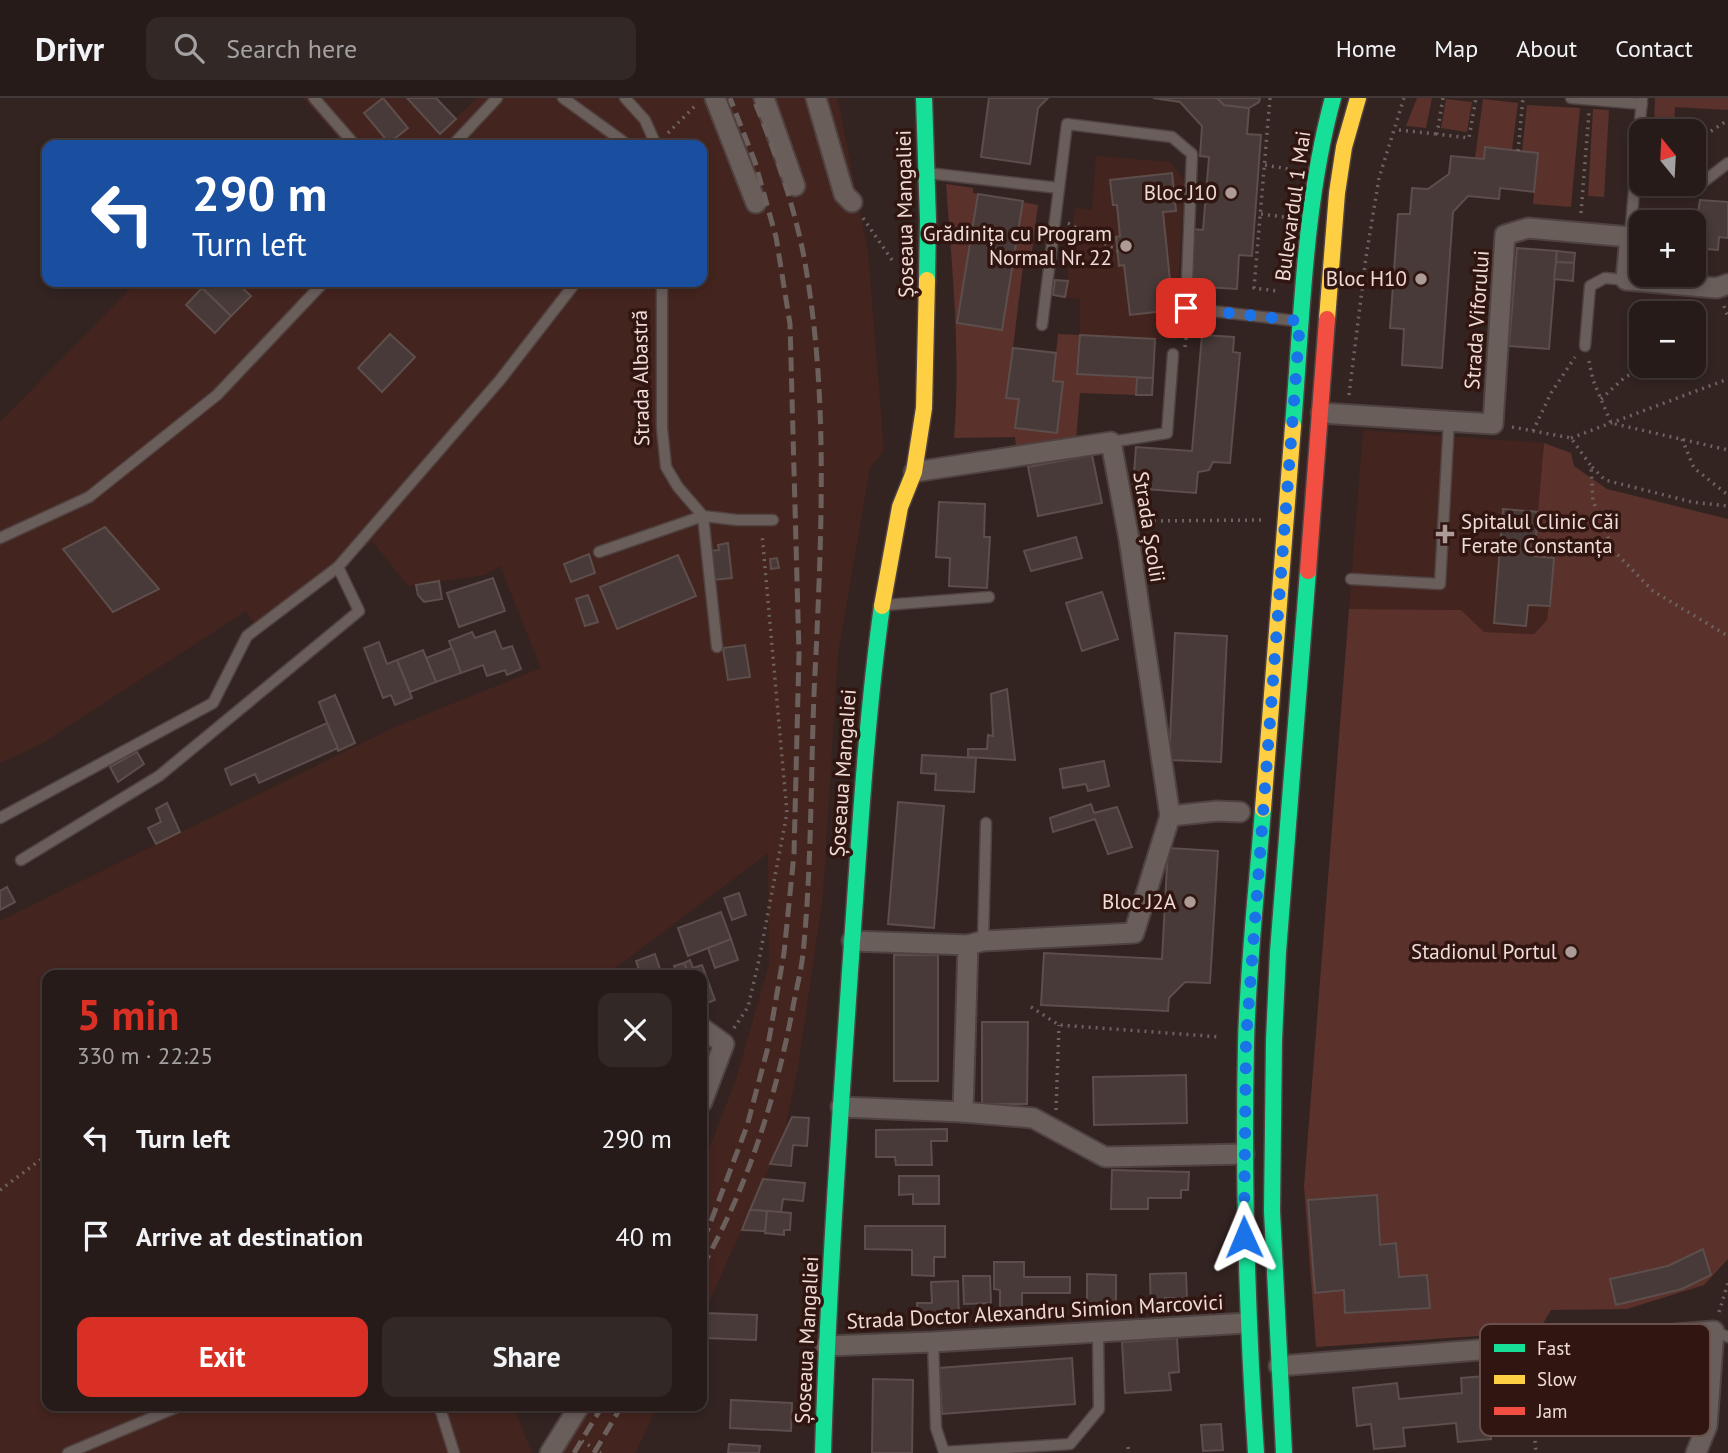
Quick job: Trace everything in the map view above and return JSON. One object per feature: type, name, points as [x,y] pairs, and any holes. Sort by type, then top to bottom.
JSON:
[{"type":"main road","name":"Bulevardul 1 Mai","points":[[1256,1453],[1247,1323],[1244,1154],[1246,1040],[1300,321],[1314,180],[1333,98]]},
{"type":"main road","name":"Bulevardul 1 Mai","points":[[1284,1453],[1272,1211],[1274,1028],[1291,772],[1337,193],[1344,147],[1358,98]]},
{"type":"main road","name":"Șoseaua Mangaliei","points":[[823,1453],[826,1346],[870,690],[900,507],[914,472],[924,408],[927,308],[925,99]]},
{"type":"street","points":[[715,98],[756,203]]},
{"type":"street","points":[[764,98],[795,186]]},
{"type":"street","points":[[816,98],[844,194],[852,202]]},
{"type":"street","name":"Strada Viforului","points":[[1493,424],[1505,235],[1528,228],[1629,237]]},
{"type":"street","points":[[1629,248],[1626,280],[1717,288],[1728,284]]},
{"type":"street","points":[[1321,413],[1493,424]]},
{"type":"street","points":[[914,472],[1111,442]]},
{"type":"street","name":"Strada Școlii","points":[[976,943],[1134,933],[1170,816],[1111,442]]},
{"type":"street","points":[[1170,816],[1240,811]]},
{"type":"street","points":[[852,941],[976,943],[962,1112]]},
{"type":"street","points":[[707,1032],[724,1044],[707,1089]]},
{"type":"street","points":[[841,1107],[1033,1118],[1105,1157],[1244,1154]]},
{"type":"street","name":"Strada Doctor Alexandru Simion Marcovici","points":[[826,1346],[1247,1323]]},
{"type":"street","points":[[1710,1408],[1723,1332]]},
{"type":"street","points":[[1279,1366],[1480,1350]]},
{"type":"street","points":[[550,1453],[576,1411]]},
{"type":"lane","points":[[314,98],[351,140]]},
{"type":"lane","points":[[458,140],[497,98]]},
{"type":"lane","points":[[563,98],[621,140]]},
{"type":"lane","points":[[625,98],[645,120],[657,140]]},
{"type":"lane","points":[[1571,98],[1642,101],[1641,119]]},
{"type":"lane","points":[[1042,325],[1067,124],[1172,137],[1192,154],[1186,308],[1300,321]]},
{"type":"lane","points":[[1706,180],[1728,163]]},
{"type":"lane","points":[[926,173],[1059,188]]},
{"type":"lane","points":[[1585,346],[1590,286],[1605,278],[1626,280]]},
{"type":"lane","points":[[0,538],[89,497],[100,489],[217,396],[319,287]]},
{"type":"lane","points":[[0,818],[213,702],[247,636],[338,567],[500,380],[572,287]]},
{"type":"lane","name":"Strada Albastră","points":[[662,287],[662,428],[666,467],[678,487],[703,516]]},
{"type":"lane","points":[[1111,442],[1167,433],[1173,354]]},
{"type":"lane","points":[[1351,579],[1440,583],[1449,421]]},
{"type":"lane","points":[[703,516],[717,647]]},
{"type":"lane","points":[[599,552],[703,516],[774,520]]},
{"type":"lane","points":[[21,860],[159,776],[359,611],[338,567]]},
{"type":"lane","points":[[882,605],[989,597]]},
{"type":"lane","points":[[976,943],[986,823]]},
{"type":"lane","points":[[933,1342],[936,1428],[944,1452],[1070,1444],[1100,1409],[1098,1333]]},
{"type":"lane","points":[[68,1453],[168,1411]]},
{"type":"lane","points":[[441,1411],[454,1453]]},
{"type":"path","points":[[662,140],[702,98]]},
{"type":"path","points":[[1270,98],[1254,288],[1278,291]]},
{"type":"path","points":[[1347,414],[1378,178],[1404,98]]},
{"type":"path","points":[[1437,134],[1443,98]]},
{"type":"path","points":[[1399,130],[1469,138],[1476,98]]},
{"type":"path","points":[[1518,150],[1523,98]]},
{"type":"path","points":[[1580,232],[1589,119]]},
{"type":"path","points":[[1706,134],[1728,120]]},
{"type":"path","points":[[1265,165],[1288,169]]},
{"type":"path","points":[[852,202],[892,260]]},
{"type":"path","points":[[1261,214],[1284,217]]},
{"type":"path","points":[[1055,216],[1118,251]]},
{"type":"path","points":[[1173,354],[1184,355],[1190,309]]},
{"type":"path","points":[[1533,431],[1551,393],[1569,364],[1585,346]]},
{"type":"path","points":[[1585,346],[1593,380],[1611,423]]},
{"type":"path","points":[[1601,400],[1629,375]]},
{"type":"path","points":[[1493,424],[1572,438],[1728,379]]},
{"type":"path","points":[[1611,423],[1728,450]]},
{"type":"path","points":[[1572,438],[1591,466],[1605,480],[1692,502],[1728,506]]},
{"type":"path","points":[[1682,439],[1694,468],[1728,495]]},
{"type":"path","points":[[1591,466],[1593,500],[1614,550],[1653,591],[1728,636]]},
{"type":"path","points":[[1125,521],[1264,520]]},
{"type":"path","points":[[724,1044],[748,1007],[787,813],[761,521]]},
{"type":"path","points":[[1031,1007],[1059,1025],[1227,1037]]},
{"type":"path","points":[[1055,1130],[1059,1025]]},
{"type":"path","points":[[0,1190],[42,1159]]},
{"type":"path","points":[[1723,1332],[1728,1283]]},
{"type":"path","points":[[577,1438],[601,1453]]},
{"type":"path","points":[[1128,1447],[1129,1453]]},
{"type":"shaded area","points":[[303,98],[407,98],[440,133],[477,98],[837,98],[868,252],[884,451],[870,468],[838,654],[823,895],[798,1067],[784,1135],[707,1307],[707,1154],[736,1079],[769,964],[768,853],[613,970],[42,970],[42,1411],[515,1411],[532,1453],[0,1453],[0,921],[397,726],[541,668],[500,566],[485,575],[408,586],[372,541],[260,633],[246,611],[41,744],[0,763],[0,422],[132,287],[707,287],[707,140],[340,140]]},
{"type":"shaded area","points":[[1417,98],[1432,98],[1426,128],[1406,126]]},
{"type":"shaded area","points":[[1655,98],[1728,98],[1728,110],[1675,107],[1674,119],[1654,119]]},
{"type":"shaded area","points":[[1446,99],[1472,102],[1467,132],[1441,128]]},
{"type":"shaded area","points":[[1483,99],[1518,103],[1512,150],[1486,147],[1484,159],[1475,158]]},
{"type":"shaded area","points":[[1527,105],[1580,108],[1571,207],[1533,204],[1538,153],[1522,151]]},
{"type":"shaded area","points":[[1593,109],[1609,110],[1604,197],[1588,196]]},
{"type":"shaded area","name":"Grădinița cu Program Normal Nr. 22","points":[[1096,156],[1170,162],[1184,180],[1175,340],[1080,335],[1080,299],[1065,297],[1075,208],[1092,210]]},
{"type":"shaded area","points":[[946,184],[973,188],[973,193],[1038,205],[1030,267],[1023,266],[1007,397],[1019,399],[1015,428],[1057,433],[1063,383],[1053,381],[1058,334],[1080,335],[1078,374],[1137,378],[1136,395],[1080,393],[1076,440],[1016,448],[1015,437],[954,438],[956,342]]},
{"type":"shaded area","name":"Spitalul Clinic Căi Ferate Constanța","points":[[1363,430],[1544,443],[1534,556],[1554,558],[1547,620],[1534,634],[1483,632],[1461,610],[1349,609]]},
{"type":"shaded area","points":[[1544,443],[1571,453],[1574,466],[1607,489],[1728,519],[1728,1259],[1704,1285],[1627,1309],[1551,1310],[1543,1324],[1480,1324],[1480,1336],[1316,1347],[1304,1186],[1349,609],[1461,610],[1484,632],[1534,634],[1547,620],[1554,559],[1534,556]]},
{"type":"shaded area","points":[[585,1411],[655,1411],[635,1453],[559,1453]]},
{"type":"building","points":[[383,98],[408,128],[393,140],[386,140],[364,113]]},
{"type":"building","points":[[407,98],[436,98],[456,119],[440,134]]},
{"type":"building","points":[[989,98],[1048,98],[1038,108],[1030,164],[981,157]]},
{"type":"building","name":"Bloc J10","points":[[1153,98],[1217,98],[1224,105],[1249,108],[1247,134],[1261,135],[1252,256],[1239,255],[1237,289],[1189,286],[1193,229],[1203,230],[1209,157],[1200,156],[1202,126],[1180,102]]},
{"type":"building","points":[[1217,98],[1260,98],[1259,102],[1249,108],[1224,105]]},
{"type":"building","name":"Bloc H10","points":[[1485,147],[1538,153],[1534,192],[1500,188],[1499,199],[1468,196],[1453,212],[1442,368],[1402,365],[1404,329],[1390,328],[1398,214],[1410,214],[1412,188],[1428,189],[1449,174],[1451,156],[1484,159]]},
{"type":"building","points":[[1172,173],[1176,211],[1163,212],[1173,310],[1130,315],[1124,265],[1119,266],[1117,205],[1113,205],[1110,180]]},
{"type":"building","points":[[978,194],[1023,201],[1002,330],[957,323]]},
{"type":"building","points":[[1700,200],[1728,202],[1728,238],[1719,237],[1718,250],[1706,249],[1706,210],[1698,210]]},
{"type":"building","points":[[1517,248],[1557,251],[1549,349],[1509,346]]},
{"type":"building","points":[[1557,251],[1575,253],[1574,263],[1556,262]]},
{"type":"building","points":[[1556,262],[1574,263],[1573,281],[1554,279]]},
{"type":"building","points":[[1055,280],[1068,281],[1065,297],[1053,295]]},
{"type":"building","points":[[201,287],[241,287],[251,296],[231,316]]},
{"type":"building","points":[[202,288],[231,316],[215,333],[186,305]]},
{"type":"building","points":[[390,334],[415,357],[382,392],[358,368]]},
{"type":"building","points":[[1080,335],[1155,339],[1153,378],[1077,374]]},
{"type":"building","points":[[1202,335],[1234,337],[1233,352],[1240,353],[1230,463],[1213,462],[1209,470],[1198,472],[1196,493],[1133,488],[1136,447],[1192,451]]},
{"type":"building","points":[[1013,348],[1056,353],[1053,381],[1063,382],[1057,433],[1015,428],[1019,399],[1006,398]]},
{"type":"building","points":[[1137,378],[1153,378],[1152,395],[1136,395]]},
{"type":"building","points":[[1092,455],[1102,503],[1038,516],[1028,467]]},
{"type":"building","points":[[939,502],[985,504],[984,537],[990,537],[987,588],[949,586],[950,558],[936,557]]},
{"type":"building","points":[[1503,509],[1538,512],[1534,556],[1554,558],[1550,606],[1528,605],[1526,626],[1494,623]]},
{"type":"building","points":[[105,527],[159,589],[113,612],[63,549]]},
{"type":"building","points":[[1076,537],[1082,558],[1031,571],[1024,551]]},
{"type":"building","points":[[728,543],[732,578],[713,580],[710,551],[719,550],[718,545]]},
{"type":"building","points":[[589,554],[595,573],[571,582],[564,564]]},
{"type":"building","points":[[678,555],[696,596],[617,629],[600,587]]},
{"type":"building","points":[[777,558],[779,568],[771,569],[770,559]]},
{"type":"building","points":[[493,578],[505,611],[459,627],[447,593]]},
{"type":"building","points":[[439,581],[442,599],[424,602],[418,595],[416,585]]},
{"type":"building","points":[[1102,592],[1118,639],[1082,651],[1066,603]]},
{"type":"building","points":[[588,595],[598,622],[585,626],[576,599]]},
{"type":"building","points":[[495,631],[502,649],[512,646],[521,669],[507,675],[505,670],[487,676],[483,665],[461,673],[449,641],[472,632],[475,638]]},
{"type":"building","points":[[1175,633],[1227,636],[1221,762],[1169,760]]},
{"type":"building","points":[[379,642],[387,664],[397,660],[412,698],[395,705],[391,695],[383,698],[364,648]]},
{"type":"building","points":[[745,645],[750,677],[728,680],[723,648]]},
{"type":"building","points":[[452,648],[461,673],[436,682],[426,658]]},
{"type":"building","points":[[423,650],[436,682],[410,692],[397,660]]},
{"type":"building","points":[[1007,689],[1015,760],[968,757],[968,749],[987,749],[988,735],[993,736],[991,694]]},
{"type":"building","points":[[335,695],[355,743],[338,751],[319,702]]},
{"type":"building","points":[[327,723],[338,748],[259,783],[255,774],[231,785],[225,769]]},
{"type":"building","points":[[137,752],[144,764],[118,782],[110,767]]},
{"type":"building","points":[[922,755],[976,758],[974,792],[935,790],[936,774],[921,773]]},
{"type":"building","points":[[1104,761],[1109,786],[1088,791],[1086,784],[1063,788],[1060,769]]},
{"type":"building","points":[[898,802],[944,806],[934,928],[888,924]]},
{"type":"building","points":[[167,803],[180,832],[156,844],[148,828],[161,822],[156,809]]},
{"type":"building","points":[[1091,804],[1094,813],[1117,807],[1132,847],[1108,854],[1095,819],[1053,832],[1050,818]]},
{"type":"building","name":"Bloc J2A","points":[[1168,848],[1218,851],[1210,983],[1185,982],[1169,998],[1168,1011],[1041,1005],[1044,953],[1162,959]]},
{"type":"building","points":[[7,887],[15,902],[0,910],[0,891]]},
{"type":"building","points":[[739,893],[746,915],[732,920],[724,898]]},
{"type":"building","points":[[721,912],[731,939],[688,956],[678,928]]},
{"type":"building","points":[[731,939],[738,960],[715,968],[708,948]]},
{"type":"building","points":[[655,954],[660,970],[639,970],[636,961]]},
{"type":"building","points":[[894,955],[938,955],[938,1081],[894,1081]]},
{"type":"building","points":[[690,960],[693,968],[702,965],[704,970],[687,970],[684,963]]},
{"type":"building","points":[[684,963],[687,970],[676,970],[674,966]]},
{"type":"building","points":[[707,978],[715,1000],[707,1003]]},
{"type":"building","points":[[982,1022],[1028,1022],[1027,1104],[982,1104]]},
{"type":"building","points":[[1186,1075],[1187,1123],[1094,1125],[1093,1077]]},
{"type":"building","points":[[792,1117],[809,1118],[807,1146],[793,1145],[791,1166],[770,1164]]},
{"type":"building","points":[[947,1129],[947,1141],[931,1141],[932,1165],[896,1165],[895,1157],[876,1157],[876,1130]]},
{"type":"building","points":[[1112,1170],[1189,1172],[1188,1190],[1181,1190],[1181,1198],[1148,1198],[1148,1209],[1111,1209]]},
{"type":"building","points":[[899,1176],[939,1176],[939,1204],[913,1204],[913,1194],[899,1195]]},
{"type":"building","points":[[763,1179],[805,1183],[803,1201],[783,1199],[781,1212],[750,1210]]},
{"type":"building","points":[[1377,1195],[1380,1245],[1396,1243],[1399,1277],[1427,1275],[1430,1308],[1345,1313],[1344,1290],[1315,1293],[1308,1200]]},
{"type":"building","points":[[750,1210],[767,1211],[765,1231],[742,1230]]},
{"type":"building","points":[[767,1211],[791,1213],[790,1230],[784,1230],[784,1235],[765,1233]]},
{"type":"building","points":[[865,1226],[945,1226],[945,1257],[934,1257],[934,1276],[912,1275],[912,1250],[865,1249]]},
{"type":"building","points":[[1703,1249],[1711,1275],[1682,1289],[1616,1305],[1610,1279],[1668,1266]]},
{"type":"building","points":[[994,1262],[1024,1262],[1024,1277],[1070,1277],[1070,1293],[1022,1293],[1022,1321],[1000,1321],[1000,1290],[994,1289]]},
{"type":"building","points":[[1186,1273],[1187,1298],[1165,1298],[1166,1312],[1151,1313],[1150,1274]]},
{"type":"building","points":[[1087,1274],[1116,1275],[1116,1312],[1087,1317]]},
{"type":"building","points":[[963,1276],[990,1276],[991,1303],[964,1304]]},
{"type":"building","points":[[958,1281],[959,1323],[917,1325],[917,1303],[932,1303],[931,1282]]},
{"type":"building","points":[[707,1313],[757,1315],[756,1340],[707,1338]]},
{"type":"building","points":[[1177,1338],[1179,1372],[1169,1373],[1171,1390],[1125,1393],[1122,1342]]},
{"type":"building","points":[[1072,1358],[1075,1404],[942,1414],[939,1368]]},
{"type":"building","points":[[1480,1376],[1480,1436],[1491,1436],[1491,1439],[1458,1442],[1456,1423],[1403,1428],[1405,1446],[1374,1449],[1371,1424],[1357,1426],[1353,1388],[1397,1383],[1399,1399],[1462,1393],[1461,1378]]},
{"type":"building","points":[[873,1379],[913,1380],[912,1453],[872,1453]]},
{"type":"building","points":[[731,1400],[792,1403],[791,1431],[730,1428]]},
{"type":"building","points":[[1221,1424],[1223,1450],[1203,1451],[1201,1425]]},
{"type":"building","points":[[729,1444],[760,1446],[759,1453],[728,1453]]},
{"type":"railway","points":[[707,1231],[747,1126],[767,1051],[784,953],[794,854],[799,653],[790,324],[776,237],[755,162],[730,98]]},
{"type":"railway","points":[[707,1258],[747,1173],[769,1108],[802,961],[808,879],[821,503],[820,402],[811,301],[799,232],[782,174],[753,98]]},
{"type":"railway","points":[[574,1453],[599,1411]]},
{"type":"railway","points":[[594,1453],[618,1411]]},
{"type":"traffic: fast","points":[[924,98],[927,280]]},
{"type":"traffic: fast","points":[[1293,426],[1310,220],[1323,138],[1333,98]]},
{"type":"traffic: fast","points":[[1284,1453],[1272,1211],[1274,1040],[1278,952],[1308,571]]},
{"type":"traffic: fast","points":[[823,1453],[831,1272],[850,971],[867,742],[882,606]]},
{"type":"traffic: fast","points":[[1256,1453],[1246,1248],[1245,1094],[1249,984],[1263,809]]},
{"type":"traffic: slow","points":[[1327,319],[1337,193],[1344,147],[1358,98]]},
{"type":"traffic: slow","points":[[882,606],[900,507],[914,472],[924,408],[927,280]]},
{"type":"traffic: slow","points":[[1263,809],[1293,426]]},
{"type":"traffic: jam","points":[[1308,571],[1327,319]]},
{"type":"place","name":"Bloc J10","points":[[1231,193]]},
{"type":"place","name":"Grădinița cu Program Normal Nr. 22","points":[[1126,246]]},
{"type":"place","name":"Bloc H10","points":[[1421,279]]},
{"type":"place","name":"Spitalul Clinic Căi Ferate Constanța","points":[[1445,534]]},
{"type":"place","name":"Bloc J2A","points":[[1190,902]]},
{"type":"place","name":"Stadionul Portul","points":[[1571,952]]},
{"type":"route","points":[[1186,308],[1300,321],[1246,1040],[1244,1237]]}]
